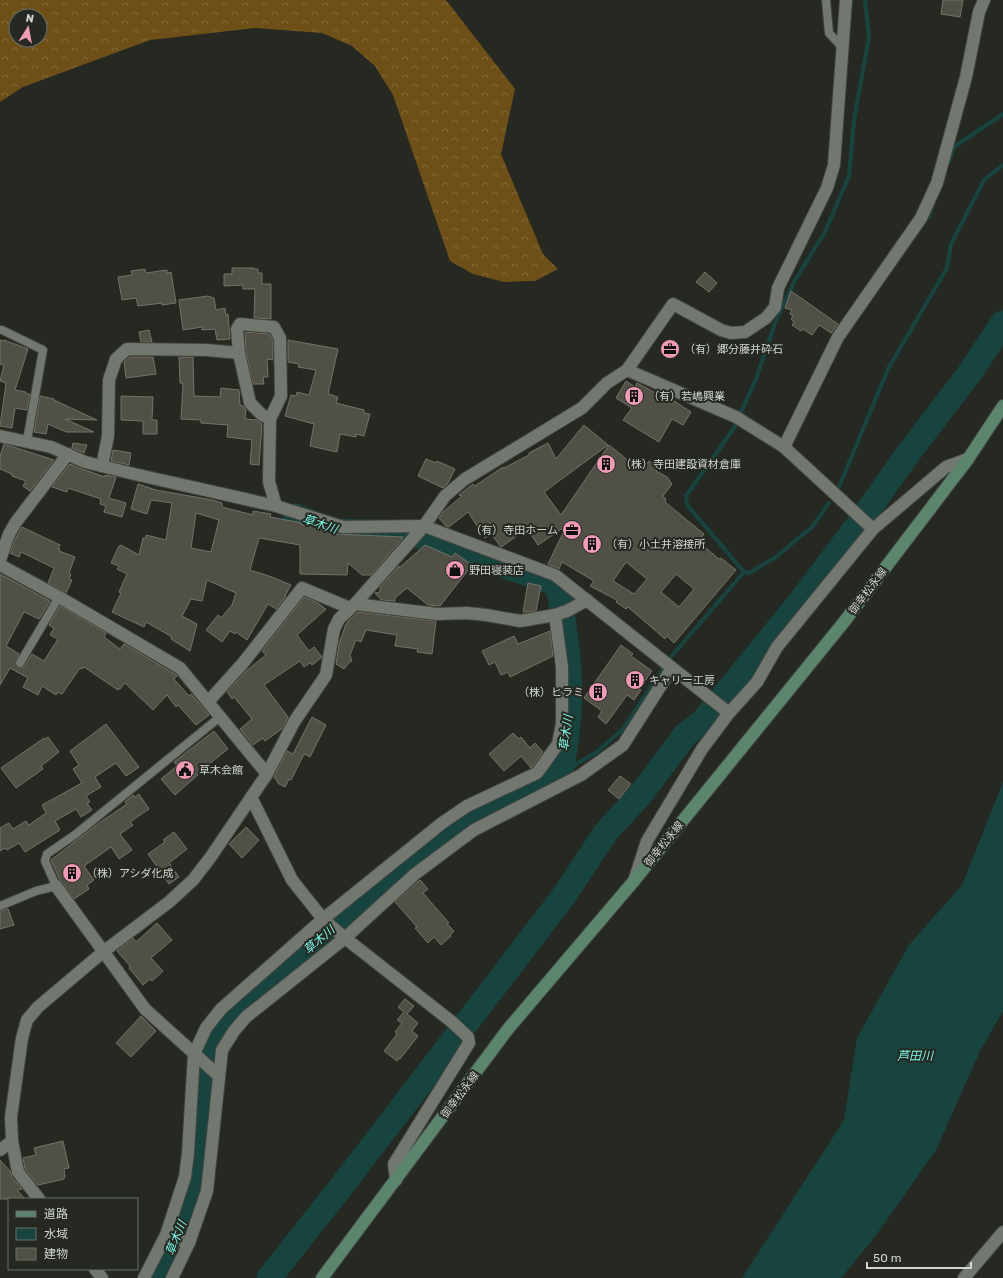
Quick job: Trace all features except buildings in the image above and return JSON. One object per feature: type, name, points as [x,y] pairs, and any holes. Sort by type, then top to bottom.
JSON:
[{"type":"main road","name":"御幸松永線","points":[[322,1278],[508,1029],[633,882],[844,622],[968,459],[1003,406]]},
{"type":"street","points":[[38,1198],[18,1172],[6,1118],[27,1020],[38,1007],[103,952],[169,902],[193,880],[210,858],[267,774],[294,722],[326,675],[334,629],[339,619],[353,606],[418,533],[445,496],[465,479],[582,408],[607,383],[627,370],[673,304],[721,330],[731,333],[745,332],[766,318],[775,306],[778,288],[828,188],[834,165],[846,0]]},
{"type":"street","points":[[784,447],[838,338],[921,218],[936,184],[966,77],[979,12],[984,0]]},
{"type":"street","points":[[270,419],[262,415],[250,402],[239,353],[238,330],[240,324],[274,327],[280,338],[281,396],[270,419],[269,482],[276,506]]},
{"type":"street","points":[[102,466],[108,436],[109,380],[116,359],[127,349],[207,350],[239,353]]},
{"type":"street","points":[[627,370],[736,417],[784,447],[870,526]]},
{"type":"street","points":[[0,436],[51,447],[65,457],[276,506],[343,527],[418,533],[555,575],[726,710]]},
{"type":"street","points":[[0,560],[9,534],[16,522],[65,457]]},
{"type":"street","points":[[633,882],[647,841],[726,710],[757,682],[777,647],[870,526],[946,467],[968,459]]},
{"type":"street","points":[[0,565],[59,597],[180,668],[267,774]]},
{"type":"street","points":[[208,702],[243,663],[302,588],[353,606],[437,614],[467,613],[520,621],[560,613],[587,600]]},
{"type":"street","points":[[144,1278],[168,1236],[185,1177],[196,1055],[206,1028],[221,1009],[442,823],[467,806],[537,773],[558,744],[562,723],[560,613]]},
{"type":"street","points":[[172,1278],[207,1191],[216,1073],[222,1050],[246,1017],[415,874],[474,830],[581,775],[623,745],[668,664]]},
{"type":"street","points":[[251,797],[292,880],[326,921],[342,936],[468,1038],[469,1043],[394,1164],[396,1180]]},
{"type":"street","points":[[56,886],[145,1009],[216,1073]]},
{"type":"street","points":[[0,1150],[12,1140]]},
{"type":"street","points":[[964,1278],[1003,1232]]},
{"type":"street","points":[[168,1236],[187,1243]]},
{"type":"street","points":[[96,1270],[102,1278]]},
{"type":"lane","points":[[826,0],[829,33],[842,47]]},
{"type":"lane","points":[[2,330],[43,350],[27,442]]},
{"type":"lane","points":[[20,663],[59,597]]},
{"type":"lane","points":[[0,906],[36,891],[56,886],[45,861],[47,854],[76,834],[220,717]]},
{"type":"green space","points":[[0,0],[446,0],[515,89],[501,154],[543,254],[558,269],[535,281],[504,282],[473,274],[450,261],[393,95],[375,66],[352,46],[322,33],[255,28],[150,40],[23,87],[0,102]]},
{"type":"water","name":"芦田川","points":[[1003,782],[1003,1011],[980,1051],[936,1150],[874,1238],[841,1278],[742,1278],[844,1120],[857,1038],[909,945],[962,885]]},
{"type":"waterway","points":[[741,412],[756,379],[775,323],[795,280],[825,232],[849,176],[854,120],[869,37],[865,0]]},
{"type":"waterway","points":[[949,162],[954,147],[1003,114]]},
{"type":"waterway","points":[[839,487],[888,369],[947,268],[951,244],[984,180],[1003,165]]},
{"type":"waterway","points":[[929,217],[934,202]]},
{"type":"waterway","points":[[269,1278],[341,1187],[563,897],[606,832],[641,794],[685,735],[703,721],[800,602],[857,526],[907,455],[969,374],[1003,323]]},
{"type":"waterway","points":[[736,425],[686,496],[687,505],[744,572]]},
{"type":"waterway","points":[[561,773],[597,752],[623,729],[670,658],[744,572],[749,573],[776,557],[812,527],[829,503]]},
{"type":"waterway","name":"草木川","points":[[159,1278],[165,1269],[181,1228],[196,1182],[211,1051],[222,1031],[242,1006],[406,863],[461,823],[561,773],[568,725],[570,694],[567,649],[559,589],[552,582],[484,559],[440,540],[399,533],[333,531],[295,516]]},
{"type":"place","name":"（有）郷分藤井砕石","points":[[670,349]]},
{"type":"place","name":"（有）若嶋興業","points":[[634,396]]},
{"type":"place","name":"（株）寺田建設資材倉庫","points":[[606,464]]},
{"type":"place","name":"（有）寺田ホーム","points":[[572,530]]},
{"type":"place","name":"（有）小土井溶接所","points":[[592,544]]},
{"type":"place","name":"野田寝装店","points":[[455,570]]},
{"type":"place","name":"キャリー工房","points":[[635,680]]},
{"type":"place","name":"（株）ヒラミ","points":[[598,692]]},
{"type":"place","name":"草木会館","points":[[185,770]]},
{"type":"place","name":"（株）アシダ化成","points":[[72,873]]}]
